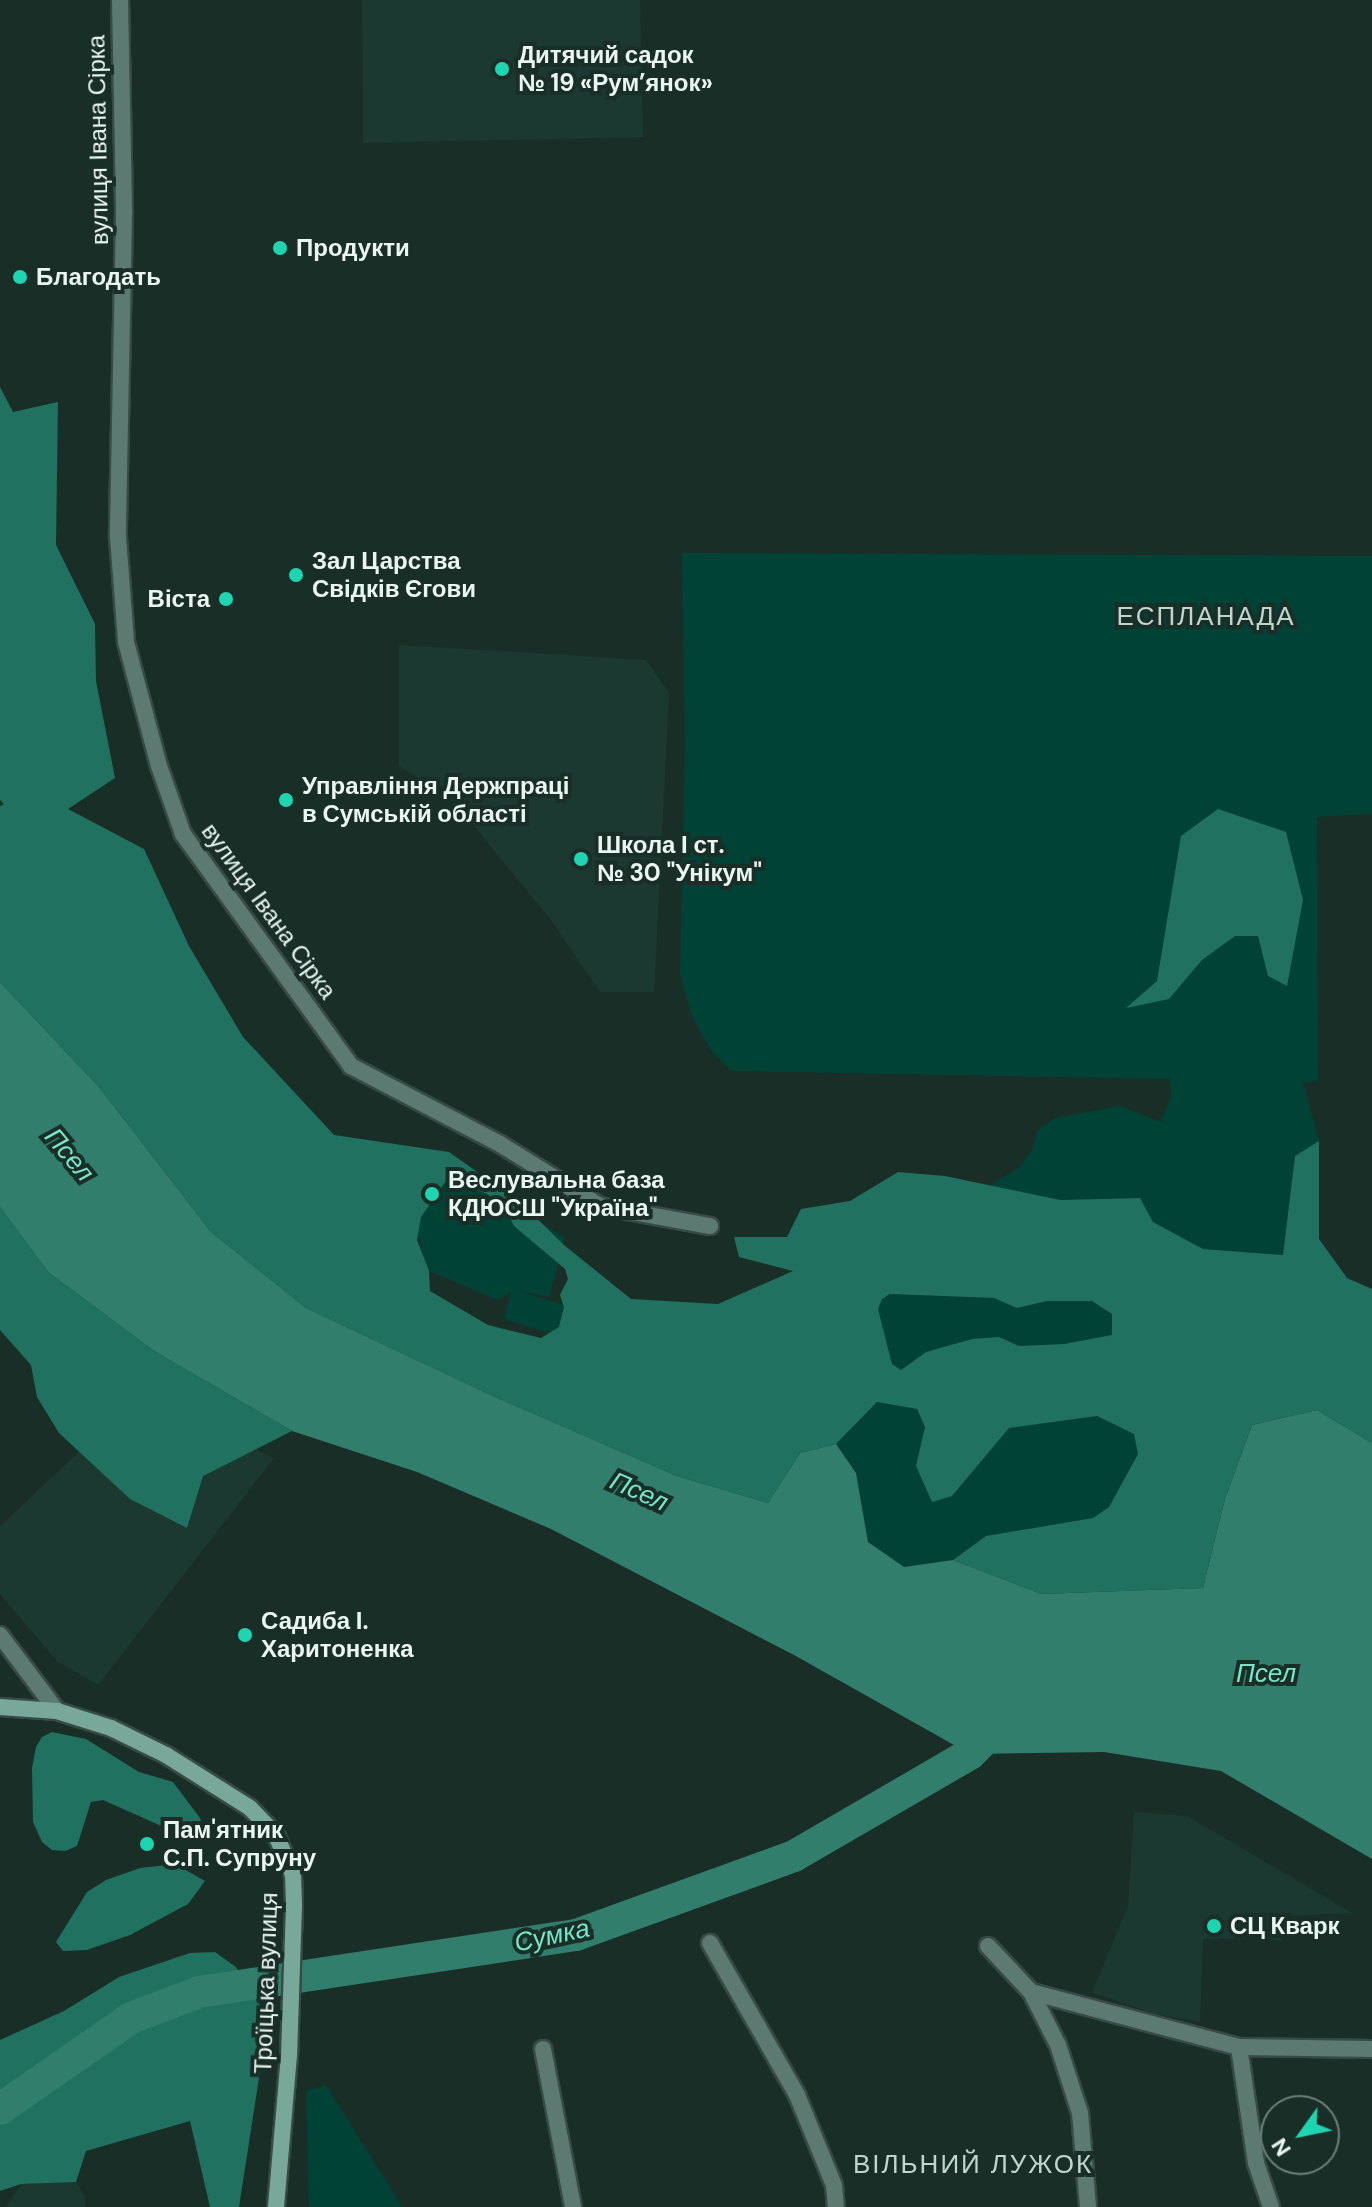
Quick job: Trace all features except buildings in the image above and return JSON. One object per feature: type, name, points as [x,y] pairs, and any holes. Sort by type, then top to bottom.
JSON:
[{"type":"main road","name":"Троїцька вулиця","points":[[0,1707],[57,1711],[111,1728],[166,1755],[250,1808],[276,1835],[293,1875],[294,1929],[289,2055],[276,2207]]},
{"type":"street","name":"вулиця Івана Сірка","points":[[120,0],[124,214],[119,552],[126,642],[159,766],[183,834],[351,1066],[500,1144],[600,1206],[710,1226]]},
{"type":"street","points":[[0,1635],[57,1711]]},
{"type":"street","points":[[710,1943],[797,2095],[834,2185],[836,2207]]},
{"type":"street","points":[[988,1946],[1031,1992],[1058,2045],[1080,2113],[1088,2207]]},
{"type":"street","points":[[1031,1992],[1239,2047],[1372,2049]]},
{"type":"street","points":[[1239,2047],[1256,2163],[1271,2207]]},
{"type":"street","points":[[543,2049],[573,2207]]},
{"type":"shaded area","name":"Дитячий садок № 19 «Рум’янок»","points":[[362,0],[640,0],[643,137],[363,143]]},
{"type":"shaded area","points":[[0,387],[13,412],[58,402],[56,545],[95,624],[96,681],[115,778],[68,809],[144,849],[189,946],[243,1037],[334,1135],[449,1152],[520,1202],[564,1245],[631,1299],[718,1304],[793,1271],[739,1257],[734,1237],[787,1237],[801,1209],[850,1201],[898,1172],[945,1176],[1060,1200],[1140,1198],[1153,1222],[1203,1249],[1283,1255],[1295,1156],[1319,1141],[1319,1239],[1347,1278],[1372,1289],[1372,1443],[1317,1410],[1252,1425],[1225,1499],[1203,1588],[1041,1594],[953,1560],[986,1536],[1093,1518],[1109,1507],[1138,1454],[1134,1434],[1097,1416],[1009,1428],[952,1496],[932,1502],[916,1466],[925,1427],[917,1409],[877,1402],[836,1444],[800,1453],[768,1503],[677,1476],[493,1396],[306,1308],[211,1232],[99,1087],[0,982],[0,806],[4,804],[0,800]],"holes":[[[445,1182],[456,1182],[487,1194],[504,1207],[514,1226],[565,1269],[568,1279],[560,1295],[564,1307],[559,1327],[541,1338],[488,1325],[430,1291],[429,1271],[417,1240],[421,1217]],[[890,1294],[994,1298],[1017,1308],[1047,1301],[1092,1301],[1112,1314],[1112,1335],[1064,1344],[1019,1346],[999,1337],[972,1339],[926,1352],[901,1370],[892,1364],[878,1309],[882,1299]]]},
{"type":"shaded area","points":[[682,553],[1372,556],[1372,814],[1317,817],[1318,1081],[1303,1082],[1319,1141],[1295,1156],[1283,1255],[1203,1249],[1153,1222],[1140,1198],[1060,1200],[989,1186],[1020,1167],[1032,1150],[1038,1130],[1055,1118],[1120,1106],[1161,1122],[1171,1097],[1170,1079],[732,1071],[712,1052],[692,1016],[680,974],[685,747]]},
{"type":"shaded area","name":"Школа І ст. № 30 \"Унікум\"","points":[[399,645],[646,660],[669,693],[654,992],[600,992],[551,920],[451,798],[399,766]]},
{"type":"shaded area","points":[[1218,809],[1286,832],[1303,900],[1287,986],[1268,976],[1258,936],[1235,936],[1202,960],[1169,999],[1126,1008],[1157,981],[1181,836]]},
{"type":"shaded area","name":"Веслувальна база КДЮСШ \"Україна\"","points":[[446,1164],[565,1238],[549,1297],[515,1290],[574,1308],[565,1338],[504,1319],[511,1292],[498,1300],[422,1268],[420,1239],[369,1225]]},
{"type":"shaded area","points":[[0,1207],[48,1272],[154,1351],[292,1431],[203,1476],[187,1528],[130,1499],[59,1433],[37,1397],[31,1365],[0,1330]]},
{"type":"shaded area","points":[[890,1294],[995,1298],[1017,1308],[1047,1301],[1092,1301],[1112,1314],[1112,1336],[1064,1344],[1019,1346],[999,1337],[926,1352],[901,1370],[892,1364],[878,1309],[882,1299]]},
{"type":"shaded area","points":[[141,1394],[274,1458],[98,1685],[57,1661],[0,1594],[0,1526]]},
{"type":"shaded area","points":[[877,1402],[917,1409],[925,1427],[916,1466],[952,1496],[1009,1427],[1097,1416],[1134,1434],[1138,1454],[1109,1507],[1093,1518],[986,1536],[953,1560],[904,1567],[868,1542],[856,1474],[836,1444]]},
{"type":"shaded area","points":[[52,1732],[86,1739],[139,1772],[173,1782],[200,1818],[206,1835],[168,1829],[103,1800],[91,1802],[77,1846],[65,1851],[52,1850],[42,1842],[33,1822],[32,1768],[36,1747],[42,1737]]},
{"type":"shaded area","points":[[1134,1812],[1187,1816],[1352,1913],[1286,1916],[1282,1941],[1261,1938],[1203,1939],[1200,2022],[1152,2013],[1092,1992],[1128,1906]]},
{"type":"shaded area","points":[[175,1864],[205,1881],[188,1904],[130,1935],[87,1950],[63,1951],[56,1942],[87,1892],[106,1880],[140,1868]]},
{"type":"shaded area","points":[[215,1952],[236,1967],[261,2007],[261,2065],[239,2207],[210,2207],[190,2121],[86,2151],[76,2182],[21,2184],[0,2191],[0,2040],[64,2011],[119,1977],[190,1953]]},
{"type":"shaded area","points":[[326,2085],[402,2207],[309,2207],[306,2091]]},
{"type":"shaded area","points":[[76,2182],[85,2197],[85,2207],[6,2207],[21,2184]]},
{"type":"water","name":"Псел","points":[[0,982],[99,1087],[211,1232],[306,1308],[493,1396],[677,1476],[768,1503],[800,1453],[836,1444],[856,1473],[868,1542],[904,1567],[953,1560],[1041,1594],[1203,1588],[1225,1499],[1252,1425],[1317,1410],[1372,1443],[1372,1859],[1221,1771],[1104,1752],[970,1754],[794,1655],[551,1529],[417,1472],[292,1431],[154,1351],[48,1272],[0,1207]]},
{"type":"waterway","name":"Сумка","points":[[0,2109],[131,2018],[199,1992],[576,1935],[794,1856],[970,1754],[1001,1723]]},
{"type":"place","name":"Дитячий садок № 19 «Рум’янок»","points":[[502,69]]},
{"type":"place","name":"Продукти","points":[[280,248]]},
{"type":"place","name":"Благодать","points":[[20,277]]},
{"type":"place","name":"Зал Царства Свідків Єгови","points":[[296,575]]},
{"type":"place","name":"Віста","points":[[226,599]]},
{"type":"place","name":"Управління Держпраці в Сумській області","points":[[286,800]]},
{"type":"place","name":"Школа І ст. № 30 \"Унікум\"","points":[[581,859]]},
{"type":"place","name":"Веслувальна база КДЮСШ \"Україна\"","points":[[432,1194]]},
{"type":"place","name":"Садиба І. Харитоненка","points":[[245,1635]]},
{"type":"place","name":"Пам'ятник С.П. Супруну","points":[[147,1844]]},
{"type":"place","name":"СЦ Кварк","points":[[1214,1926]]},
{"type":"district","name":"ЕСПЛАНАДА","points":[[1206,617]]},
{"type":"district","name":"ВІЛЬНИЙ ЛУЖОК","points":[[973,2165]]}]
